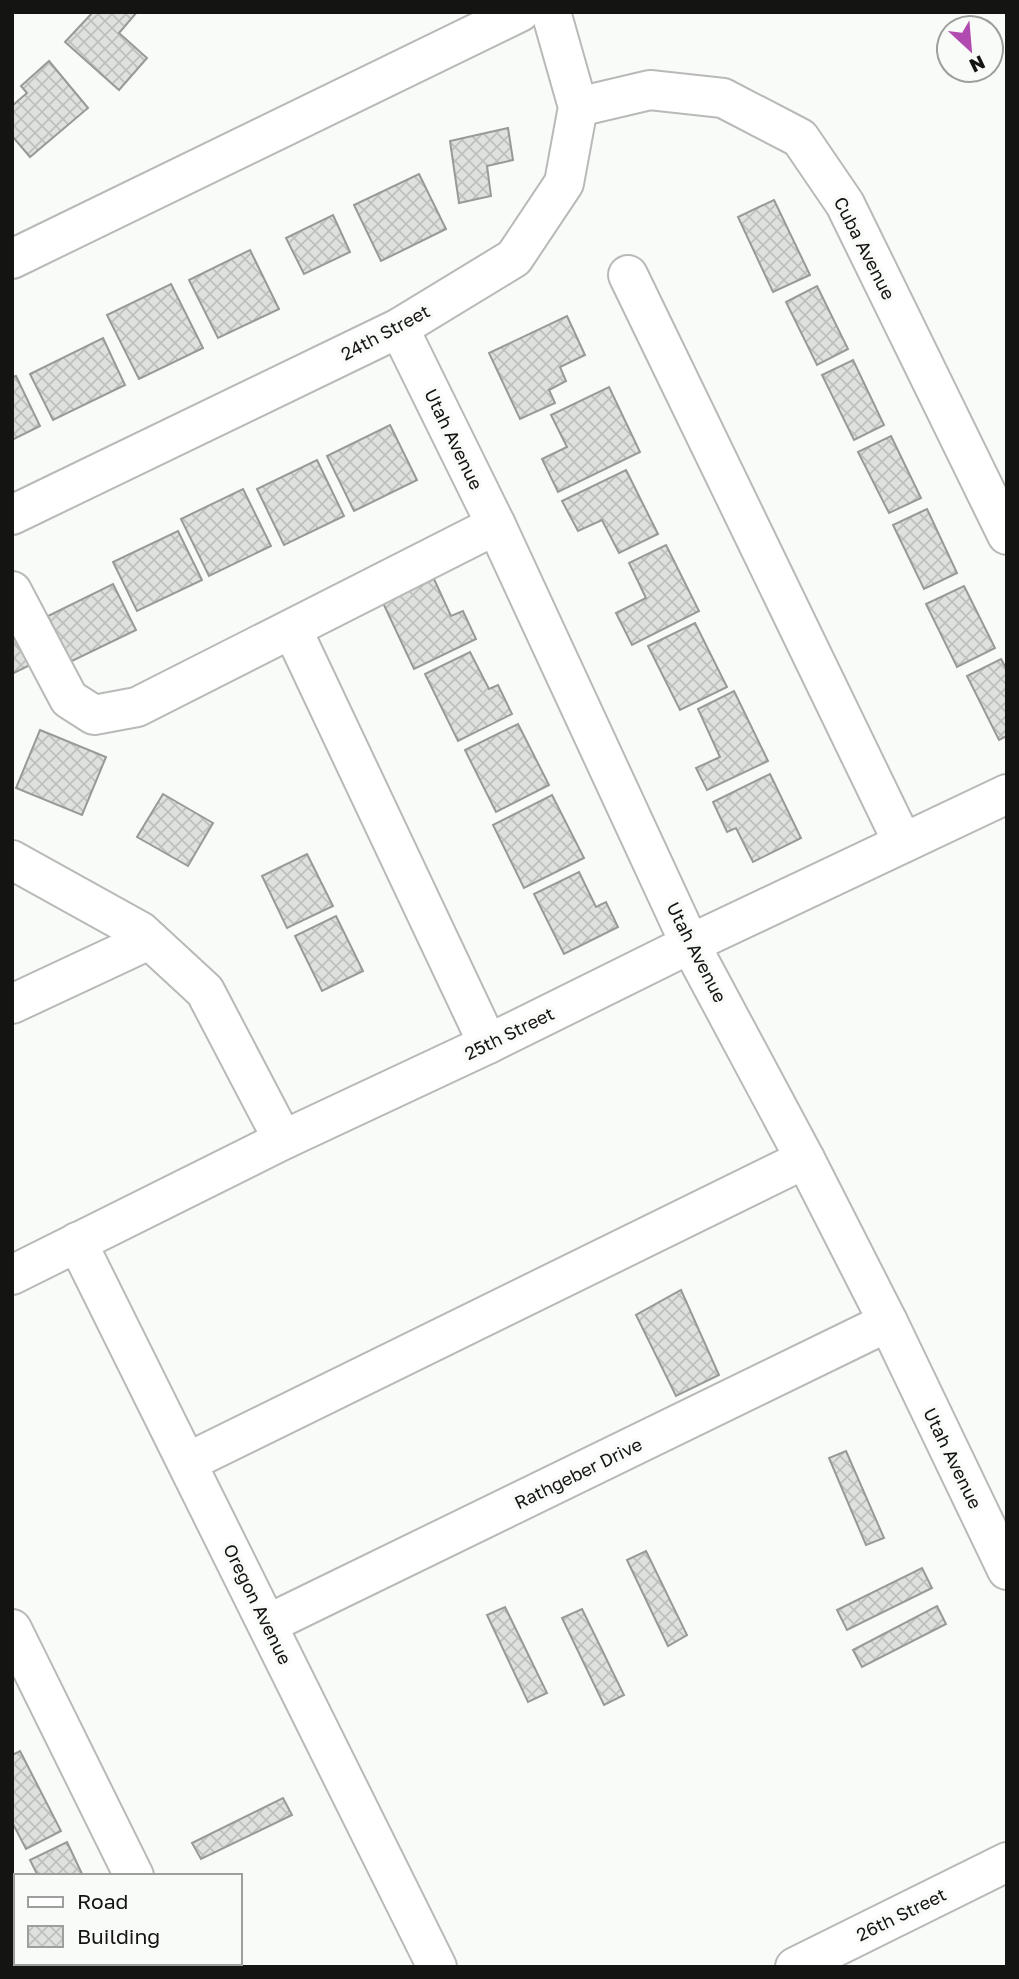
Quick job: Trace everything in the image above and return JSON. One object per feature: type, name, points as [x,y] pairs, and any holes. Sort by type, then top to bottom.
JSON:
[{"type":"street","points":[[12,259],[520,12]]},
{"type":"street","name":"24th Street","points":[[12,515],[400,328],[514,258],[564,183],[578,107],[551,12]]},
{"type":"street","name":"Cuba Avenue","points":[[578,107],[650,90],[723,98],[800,138],[845,204],[1007,535]]},
{"type":"street","points":[[628,275],[903,844]]},
{"type":"street","name":"Utah Avenue","points":[[400,328],[496,525],[690,944],[805,1159],[888,1322],[1007,1570]]},
{"type":"street","points":[[12,591],[69,699],[94,715],[137,707],[496,525]]},
{"type":"street","points":[[292,629],[488,1044]]},
{"type":"street","name":"25th Street","points":[[12,1275],[283,1140],[1007,794]]},
{"type":"street","points":[[12,860],[140,931],[205,991],[283,1140]]},
{"type":"street","points":[[12,1004],[149,940]]},
{"type":"street","points":[[188,1462],[805,1159]]},
{"type":"street","name":"Oregon Avenue","points":[[77,1242],[437,1967]]},
{"type":"street","name":"Rathgeber Drive","points":[[268,1624],[888,1322]]},
{"type":"street","points":[[12,1629],[133,1874]]},
{"type":"street","name":"26th Street","points":[[795,1967],[1007,1862]]},
{"type":"building","points":[[93,12],[137,12],[119,33],[147,58],[119,90],[65,42]]},
{"type":"building","points":[[49,61],[88,108],[30,157],[12,136],[12,106],[27,93],[21,86]]},
{"type":"building","points":[[508,128],[513,160],[487,166],[491,196],[459,203],[450,141]]},
{"type":"building","points":[[419,174],[446,229],[381,261],[354,205]]},
{"type":"building","points":[[774,200],[810,275],[773,292],[738,217]]},
{"type":"building","points":[[333,215],[350,252],[304,274],[286,238]]},
{"type":"building","points":[[250,250],[279,309],[218,338],[189,280]]},
{"type":"building","points":[[171,284],[203,348],[139,379],[107,315]]},
{"type":"building","points":[[817,286],[848,349],[817,365],[786,302]]},
{"type":"building","points":[[567,316],[585,355],[560,367],[566,381],[549,390],[555,403],[520,419],[489,353]]},
{"type":"building","points":[[103,338],[125,385],[53,420],[30,374]]},
{"type":"building","points":[[853,360],[884,425],[854,440],[822,375]]},
{"type":"building","points":[[16,376],[40,426],[12,440],[12,377]]},
{"type":"building","points":[[609,387],[640,452],[558,492],[542,459],[567,447],[551,415]]},
{"type":"building","points":[[390,425],[417,480],[354,511],[327,456]]},
{"type":"building","points":[[891,436],[921,498],[889,513],[858,452]]},
{"type":"building","points":[[317,460],[344,516],[284,545],[257,489]]},
{"type":"building","points":[[626,470],[658,534],[619,553],[602,520],[578,531],[562,501]]},
{"type":"building","points":[[243,489],[271,546],[209,576],[181,519]]},
{"type":"building","points":[[927,509],[957,573],[924,589],[893,525]]},
{"type":"building","points":[[178,531],[202,580],[137,611],[113,562]]},
{"type":"building","points":[[666,545],[699,611],[632,645],[616,613],[646,598],[629,563]]},
{"type":"building","points":[[434,579],[451,616],[463,611],[476,639],[414,669],[383,603]]},
{"type":"building","points":[[113,584],[136,630],[70,662],[48,616]]},
{"type":"building","points":[[964,586],[995,648],[957,667],[926,604]]},
{"type":"building","points":[[12,609],[38,661],[12,674]]},
{"type":"building","points":[[695,623],[727,687],[680,710],[648,646]]},
{"type":"building","points":[[470,652],[489,689],[498,685],[512,714],[458,741],[425,674]]},
{"type":"building","points":[[1001,659],[1007,670],[1007,736],[999,740],[967,676]]},
{"type":"building","points":[[734,691],[768,761],[707,790],[696,768],[720,757],[698,709]]},
{"type":"building","points":[[518,724],[549,785],[496,812],[465,750]]},
{"type":"building","points":[[40,730],[106,757],[82,815],[16,788]]},
{"type":"building","points":[[770,774],[801,838],[753,862],[736,828],[727,832],[713,802]]},
{"type":"building","points":[[163,794],[213,823],[188,866],[137,837]]},
{"type":"building","points":[[552,795],[584,858],[524,888],[493,825]]},
{"type":"building","points":[[307,854],[333,906],[287,928],[262,876]]},
{"type":"building","points":[[579,872],[596,907],[606,902],[618,927],[564,954],[534,894]]},
{"type":"building","points":[[336,916],[363,971],[322,991],[295,936]]},
{"type":"building","points":[[681,1290],[719,1375],[676,1396],[636,1315]]},
{"type":"building","points":[[846,1451],[884,1538],[866,1545],[829,1458]]},
{"type":"building","points":[[646,1551],[687,1635],[668,1646],[627,1560]]},
{"type":"building","points":[[922,1568],[932,1588],[847,1630],[837,1610]]},
{"type":"building","points":[[937,1606],[946,1624],[862,1667],[853,1650]]},
{"type":"building","points":[[505,1607],[547,1693],[528,1702],[487,1615]]},
{"type":"building","points":[[582,1609],[624,1695],[604,1705],[562,1618]]},
{"type":"building","points":[[20,1751],[61,1831],[26,1849],[12,1822],[12,1755]]},
{"type":"building","points":[[283,1798],[292,1815],[201,1859],[192,1843]]},
{"type":"building","points":[[67,1842],[82,1874],[37,1874],[30,1860]]},
{"type":"building","points":[[14,1914],[12,1955],[12,1915]]},
{"type":"building","points":[[120,1965],[121,1967],[54,1967]]}]
